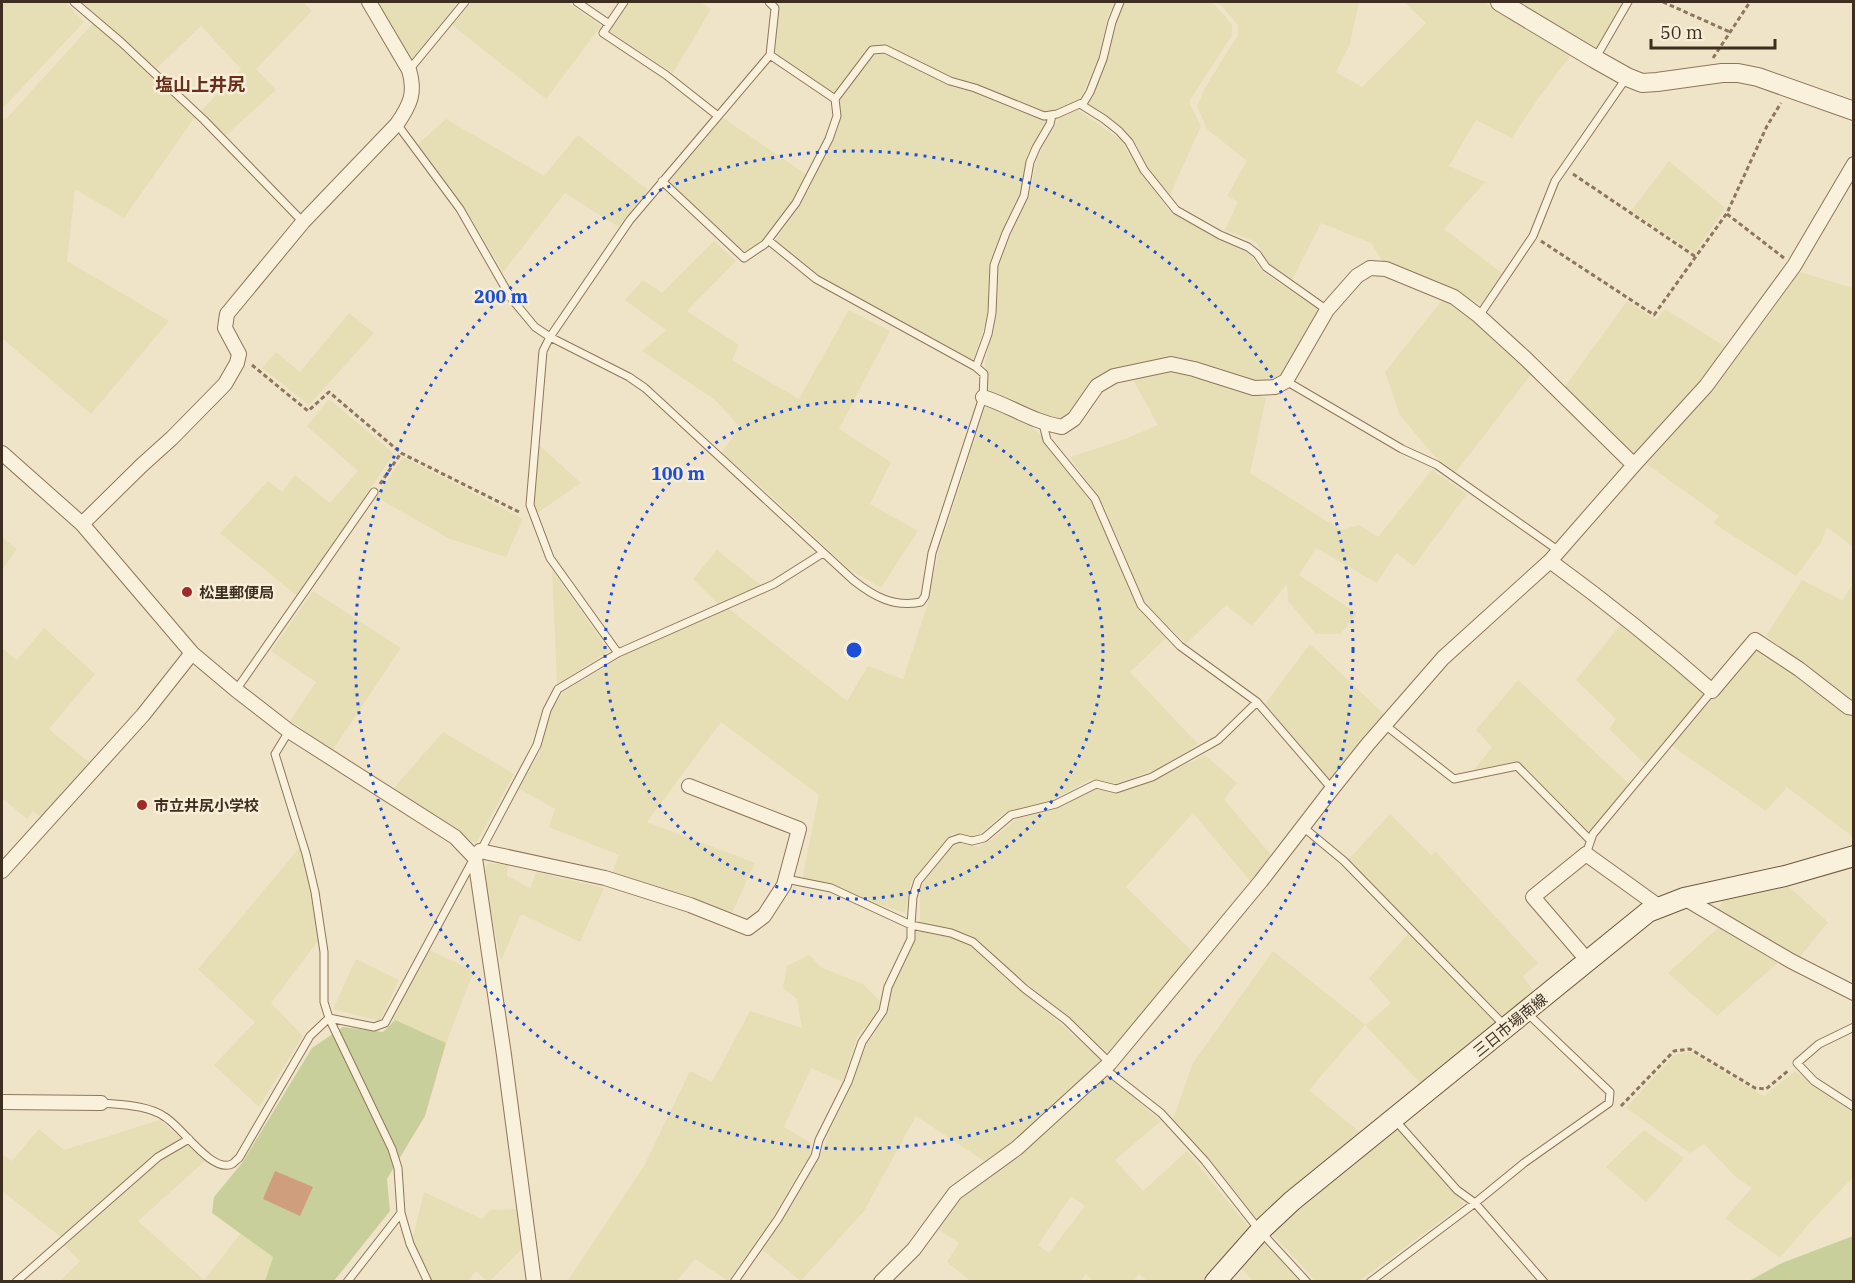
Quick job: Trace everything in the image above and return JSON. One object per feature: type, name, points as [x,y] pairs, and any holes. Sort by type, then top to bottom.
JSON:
[{"type":"main road","name":"三日市場南線","points":[[1215,1281],[1260,1231],[1292,1201],[1648,912],[1684,898],[1785,876],[1854,856]]},
{"type":"street","points":[[82,524],[225,384],[237,363],[239,354],[225,328],[227,314],[303,222],[406,112],[412,98],[413,82],[409,70],[369,2]]},
{"type":"street","points":[[1500,2],[1595,59],[1642,83],[1738,73],[1758,77],[1854,111]]},
{"type":"street","points":[[881,1281],[914,1249],[955,1193],[1017,1148],[1107,1066],[1261,881],[1332,789],[1443,658],[1555,556],[1706,386],[1794,266],[1854,164]]},
{"type":"street","points":[[983,397],[1001,403],[1043,424],[1062,427],[1074,419],[1097,386],[1114,376],[1171,364],[1254,388],[1275,387],[1286,381],[1327,310],[1357,276],[1370,268],[1386,269],[1454,297],[1479,316],[1634,465]]},
{"type":"street","points":[[2,453],[82,524],[192,653],[289,731],[455,837],[478,855],[605,878],[690,905],[748,928],[764,916],[784,885],[799,829],[689,786]]},
{"type":"street","points":[[1555,556],[1712,692],[1755,640],[1799,669],[1848,707],[1854,708]]},
{"type":"street","points":[[2,871],[143,715],[192,653]]},
{"type":"street","points":[[1588,961],[1533,897],[1586,854],[1661,908]]},
{"type":"street","points":[[478,855],[534,1281]]},
{"type":"street","points":[[1684,898],[1791,961],[1854,993]]},
{"type":"street","points":[[2,1102],[101,1103]]},
{"type":"lane","points":[[74,2],[121,42],[204,120],[303,222]]},
{"type":"lane","points":[[409,70],[465,2]]},
{"type":"lane","points":[[577,2],[609,24]]},
{"type":"lane","points":[[624,2],[603,33],[666,75],[718,116]]},
{"type":"lane","points":[[618,653],[550,558],[530,505],[543,351],[550,337],[630,220],[770,56],[775,8],[769,2]]},
{"type":"lane","points":[[662,181],[744,258],[765,244],[796,203],[829,139],[837,116],[836,99],[872,50],[885,49],[950,81],[975,88],[1044,116],[1052,115],[1084,102],[1103,59],[1112,22],[1120,2]]},
{"type":"lane","points":[[1595,59],[1628,2]]},
{"type":"lane","points":[[770,56],[836,99]]},
{"type":"lane","points":[[1479,316],[1533,236],[1555,181],[1627,77]]},
{"type":"lane","points":[[1080,104],[1104,119],[1130,142],[1144,170],[1176,210],[1220,235],[1248,247],[1257,254],[1266,267],[1327,310]]},
{"type":"lane","points":[[976,367],[988,334],[992,313],[994,265],[1006,232],[1024,196],[1030,162],[1050,124],[1052,115]]},
{"type":"lane","points":[[397,124],[460,209],[511,298],[535,327],[629,377],[645,388],[869,593],[891,602],[909,605],[921,602],[926,596],[932,553],[983,397],[984,374],[976,367],[816,279],[768,240]]},
{"type":"lane","points":[[1286,381],[1402,449],[1437,465],[1555,556]]},
{"type":"lane","points":[[1043,424],[1047,440],[1095,499],[1141,606],[1179,646],[1257,702],[1332,789]]},
{"type":"lane","points":[[236,690],[374,492]]},
{"type":"lane","points":[[329,1018],[374,1027],[385,1023],[537,745],[547,710],[558,689],[618,653],[774,584],[823,553]]},
{"type":"lane","points":[[1586,854],[1593,834],[1712,692]]},
{"type":"lane","points":[[734,1281],[778,1219],[815,1156],[819,1140],[848,1082],[862,1042],[883,1011],[888,987],[910,939],[913,897],[918,881],[951,841],[960,838],[972,841],[984,838],[1011,815],[1056,804],[1096,784],[1116,789],[1152,777],[1218,740],[1257,702]]},
{"type":"lane","points":[[1386,725],[1454,779],[1517,766],[1590,840]]},
{"type":"lane","points":[[289,731],[275,754],[306,854],[315,892],[324,952],[324,1002],[329,1018],[392,1149],[398,1168],[401,1213],[410,1244],[428,1281]]},
{"type":"lane","points":[[1303,827],[1344,861],[1507,1028]]},
{"type":"lane","points":[[786,879],[831,888],[911,926],[951,933],[973,942],[1024,989],[1066,1020],[1107,1066],[1161,1113],[1204,1161],[1260,1231],[1307,1281]]},
{"type":"lane","points":[[1370,1281],[1524,1164],[1609,1103],[1610,1092],[1526,1012]]},
{"type":"lane","points":[[101,1103],[147,1109],[166,1117],[210,1160],[222,1165],[231,1165],[239,1158],[310,1036],[329,1018]]},
{"type":"lane","points":[[1854,1027],[1819,1044],[1797,1063],[1814,1081],[1854,1107]]},
{"type":"lane","points":[[1393,1118],[1457,1190],[1475,1203],[1544,1281]]},
{"type":"lane","points":[[16,1281],[158,1157],[189,1139]]},
{"type":"lane","points":[[347,1281],[401,1213]]},
{"type":"path","points":[[1663,2],[1730,32]]},
{"type":"path","points":[[1702,76],[1750,2]]},
{"type":"path","points":[[1533,236],[1654,315],[1727,213],[1767,126],[1790,88]]},
{"type":"path","points":[[1564,168],[1696,257]]},
{"type":"path","points":[[1727,213],[1794,266]]},
{"type":"path","points":[[239,354],[308,411],[329,392],[401,453],[536,521]]},
{"type":"path","points":[[374,492],[401,453]]},
{"type":"path","points":[[1609,1103],[1619,1107],[1674,1050],[1690,1049],[1755,1088],[1766,1089],[1797,1063]]},
{"type":"shaded area","points":[[2,2],[65,2],[84,22],[2,109]]},
{"type":"shaded area","points":[[82,2],[303,2],[312,11],[256,69],[276,90],[223,138],[201,111],[241,69],[201,26],[156,69]]},
{"type":"shaded area","points":[[381,2],[458,2],[412,60],[377,6]]},
{"type":"shaded area","points":[[472,2],[567,2],[601,26],[546,99],[452,25]]},
{"type":"shaded area","points":[[627,2],[700,2],[711,9],[673,73],[609,31]]},
{"type":"shaded area","points":[[774,2],[1115,2],[1108,15],[1099,56],[1082,95],[1077,102],[1046,115],[949,77],[884,45],[868,47],[834,93],[775,57],[778,7]]},
{"type":"shaded area","points":[[1124,2],[1212,2],[1232,24],[1232,35],[1189,102],[1201,126],[1170,195],[1147,169],[1131,140],[1113,122],[1088,104],[1107,57],[1117,18]]},
{"type":"shaded area","points":[[1218,2],[1359,2],[1350,44],[1336,72],[1362,87],[1426,23],[1404,2],[1484,2],[1571,55],[1512,138],[1476,120],[1449,166],[1485,182],[1444,229],[1503,274],[1481,304],[1408,271],[1384,263],[1371,243],[1321,223],[1291,282],[1269,265],[1256,242],[1225,230],[1238,202],[1227,196],[1247,161],[1207,129],[1197,106],[1206,86],[1238,35],[1238,25]]},
{"type":"shaded area","points":[[1516,2],[1623,2],[1596,49]]},
{"type":"shaded area","points":[[93,23],[195,117],[124,218],[75,189],[67,261],[169,321],[91,414],[2,339],[2,120],[8,117]]},
{"type":"shaded area","points":[[884,53],[948,85],[978,92],[1048,121],[1027,155],[1021,194],[992,259],[990,310],[973,360],[818,276],[775,241],[801,204],[830,145],[841,119],[839,102],[873,55]]},
{"type":"shaded area","points":[[1078,110],[1121,140],[1169,210],[1249,253],[1264,273],[1320,310],[1285,370],[1274,382],[1253,383],[1171,359],[1106,374],[1074,411],[1062,419],[1047,418],[988,393],[985,363],[996,316],[998,267],[1029,197],[1037,158],[1058,119]]},
{"type":"shaded area","points":[[723,118],[807,175],[792,202],[765,238],[749,251],[740,249],[667,181]]},
{"type":"shaded area","points":[[446,119],[544,176],[578,135],[648,190],[619,227],[565,193],[503,272],[468,213],[417,145]]},
{"type":"shaded area","points":[[1669,161],[1725,208],[1695,253],[1631,211]]},
{"type":"shaded area","points":[[714,241],[736,261],[687,311],[739,345],[732,360],[799,399],[849,310],[890,331],[839,429],[891,462],[870,504],[918,531],[881,588],[849,569],[769,494],[721,453],[740,427],[715,400],[642,351],[666,330],[625,300],[643,280],[662,293]]},
{"type":"shaded area","points":[[1800,272],[1853,288],[1853,547],[1827,527],[1821,543],[1796,576],[1713,523],[1719,516],[1647,464],[1720,379]]},
{"type":"shaded area","points":[[1443,299],[1461,309],[1533,372],[1456,472],[1434,456],[1400,415],[1385,372]]},
{"type":"shaded area","points":[[1627,301],[1656,320],[1665,309],[1726,347],[1699,386],[1634,457],[1564,388]]},
{"type":"shaded area","points":[[349,313],[374,333],[309,405],[262,368],[276,352],[300,372]]},
{"type":"shaded area","points":[[1175,371],[1266,398],[1250,473],[1341,530],[1359,525],[1378,537],[1432,470],[1467,494],[1414,566],[1396,553],[1377,583],[1316,548],[1299,575],[1357,613],[1340,634],[1316,634],[1288,601],[1287,584],[1252,626],[1226,605],[1186,644],[1145,603],[1104,506],[1070,457],[1125,439],[1158,425],[1132,378]]},
{"type":"shaded area","points":[[329,399],[394,454],[297,596],[220,533],[268,481],[282,492],[295,475],[330,503],[358,471],[307,426]]},
{"type":"shaded area","points":[[986,405],[1023,420],[1039,433],[1092,503],[1139,610],[1166,638],[1130,672],[1198,744],[1162,767],[1116,784],[1091,779],[1051,801],[1005,812],[981,833],[971,837],[952,834],[911,882],[905,913],[802,880],[819,795],[721,722],[647,822],[755,863],[730,917],[612,874],[619,855],[549,827],[555,809],[519,789],[540,751],[550,713],[563,692],[628,653],[728,608],[847,701],[868,666],[903,679],[927,606],[939,550]]},
{"type":"shaded area","points":[[539,445],[581,483],[537,513],[534,504]]},
{"type":"shaded area","points":[[403,457],[523,519],[506,557],[450,539],[376,497]]},
{"type":"shaded area","points":[[2,537],[17,549],[2,570]]},
{"type":"shaded area","points":[[717,550],[762,586],[720,606],[693,579]]},
{"type":"shaded area","points":[[552,570],[609,651],[557,684]]},
{"type":"shaded area","points":[[1802,580],[1842,600],[1853,584],[1853,704],[1766,636]]},
{"type":"shaded area","points":[[313,591],[401,648],[332,751],[290,721],[316,682],[271,651]]},
{"type":"shaded area","points":[[1621,624],[1706,694],[1645,764],[1609,729],[1616,719],[1576,680]]},
{"type":"shaded area","points":[[44,628],[95,674],[49,729],[91,764],[42,818],[33,811],[27,819],[2,798],[2,648],[17,660]]},
{"type":"shaded area","points":[[1310,644],[1384,714],[1329,780],[1265,704]]},
{"type":"shaded area","points":[[1758,645],[1853,716],[1853,837],[1787,787],[1766,811],[1672,746]]},
{"type":"shaded area","points":[[1518,680],[1629,784],[1590,832],[1517,761],[1474,770],[1492,747],[1476,730]]},
{"type":"shaded area","points":[[443,732],[514,774],[476,844],[392,790]]},
{"type":"shaded area","points":[[1205,755],[1237,783],[1224,799],[1272,856],[1252,883],[1193,813],[1126,887],[1195,954],[1111,1055],[978,942],[956,931],[920,922],[920,890],[925,879],[953,844],[961,843],[978,847],[991,840],[1016,819],[1067,804],[1097,787],[1116,793],[1152,781]]},
{"type":"shaded area","points":[[1390,814],[1431,855],[1436,852],[1538,963],[1523,976],[1536,994],[1506,1020],[1348,860]]},
{"type":"shaded area","points":[[300,847],[312,893],[318,941],[271,1003],[303,1036],[259,1107],[214,1065],[255,1022],[198,969]]},
{"type":"shaded area","points":[[488,863],[508,865],[507,876],[530,888],[536,872],[604,888],[580,942],[521,914],[501,961],[483,875]]},
{"type":"shaded area","points":[[1789,887],[1828,922],[1799,958],[1716,912],[1726,896]]},
{"type":"shaded area","points":[[1720,926],[1781,960],[1717,1016],[1668,973]]},
{"type":"shaded area","points":[[916,931],[952,937],[973,946],[1005,977],[1102,1061],[1009,1146],[984,1161],[916,1116],[864,1211],[801,1281],[761,1249],[824,1148],[828,1134],[853,1083],[855,1069],[868,1042],[886,1014],[890,989]]},
{"type":"shaded area","points":[[1408,934],[1499,1027],[1423,1086],[1365,1025],[1309,1090],[1362,1134],[1257,1224],[1173,1119],[1193,1063],[1273,951],[1366,1025],[1391,1003],[1369,978]]},
{"type":"shaded area","points":[[429,950],[474,971],[446,1043],[391,1019]]},
{"type":"shaded area","points":[[809,955],[822,968],[863,984],[882,1003],[874,1017],[857,1037],[843,1082],[811,1068],[784,1127],[811,1143],[810,1154],[769,1224],[728,1281],[695,1259],[677,1281],[567,1282],[644,1166],[690,1071],[712,1082],[750,1011],[802,1028],[797,999],[783,988],[787,966]]},
{"type":"shaded area","points":[[356,959],[399,980],[380,1021],[333,1009]]},
{"type":"shaded area","points":[[1690,1052],[1764,1096],[1795,1071],[1853,1113],[1853,1177],[1780,1258],[1725,1218],[1752,1188],[1737,1178],[1704,1144],[1690,1153],[1626,1108],[1674,1055]]},
{"type":"shaded area","points":[[1104,1073],[1161,1121],[1115,1160],[1143,1191],[1187,1151],[1250,1229],[1204,1281],[1147,1281],[1139,1274],[1133,1282],[1093,1281],[1086,1274],[1081,1281],[972,1282],[947,1262],[959,1243],[935,1227],[957,1200]],"holes":[[[1071,1196],[1085,1206],[1049,1253],[1038,1245]]]},
{"type":"shaded area","points":[[160,1120],[180,1138],[157,1153],[61,1237],[2,1191],[2,1154],[12,1161],[39,1129],[64,1150]]},
{"type":"shaded area","points":[[1396,1127],[1464,1204],[1359,1281],[1316,1281],[1270,1232]]},
{"type":"shaded area","points":[[1644,1130],[1684,1158],[1646,1202],[1606,1167]]},
{"type":"shaded area","points":[[187,1145],[206,1160],[138,1221],[204,1280],[241,1233],[273,1257],[265,1281],[59,1282],[80,1261],[64,1245],[160,1160]]},
{"type":"shaded area","points":[[424,1192],[482,1219],[490,1210],[518,1209],[522,1249],[490,1281],[476,1271],[468,1281],[432,1281],[412,1240]]},
{"type":"shaded area","points":[[1262,1241],[1302,1281],[1253,1281],[1239,1266]]},
{"type":"green space","points":[[395,1020],[446,1043],[425,1116],[387,1179],[390,1211],[334,1281],[265,1281],[273,1257],[212,1213],[214,1197],[242,1163],[312,1048],[343,1027],[383,1032]]},
{"type":"green space","points":[[1853,1236],[1853,1281],[1749,1281],[1782,1263]]},
{"type":"building","points":[[275,1171],[313,1187],[300,1216],[263,1199]]},
{"type":"place","name":"松里郵便局","points":[[187,592]]},
{"type":"place","name":"市立井尻小学校","points":[[142,805]]},
{"type":"district","name":"塩山上井尻","points":[[200,84]]}]
